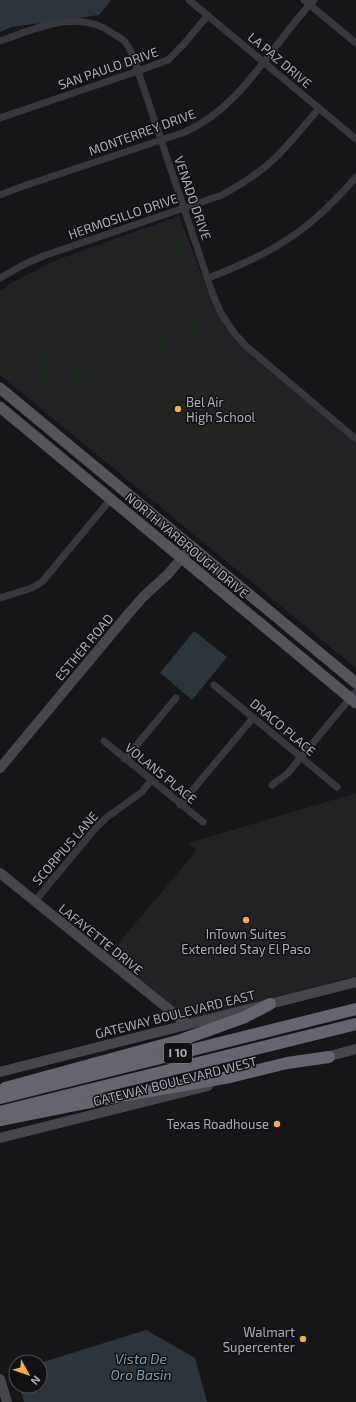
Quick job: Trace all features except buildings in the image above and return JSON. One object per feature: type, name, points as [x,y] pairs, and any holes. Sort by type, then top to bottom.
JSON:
[{"type":"highway","points":[[0,1090],[181,1040],[245,1017],[270,1004]]},
{"type":"highway","name":"I 10","points":[[0,1098],[356,1009]]},
{"type":"highway","name":"I 10","points":[[0,1112],[356,1024]]},
{"type":"highway","points":[[0,1120],[230,1077],[287,1063],[328,1057]]},
{"type":"main road","name":"NORTH YARBROUGH DRIVE","points":[[0,388],[356,683]]},
{"type":"main road","name":"NORTH YARBROUGH DRIVE","points":[[0,407],[181,559],[285,644],[354,697]]},
{"type":"main road","name":"ESTHER ROAD","points":[[0,768],[129,613],[143,597],[168,574],[192,546]]},
{"type":"main road","points":[[285,644],[295,634]]},
{"type":"main road","name":"LAFAYETTE DRIVE","points":[[0,873],[187,1024]]},
{"type":"main road","name":"GATEWAY BOULEVARD EAST","points":[[0,1072],[356,982]]},
{"type":"main road","name":"GATEWAY BOULEVARD WEST","points":[[0,1138],[356,1049]]},
{"type":"main road","points":[[0,1379],[7,1402]]},
{"type":"street","name":"LA PAZ DRIVE","points":[[190,0],[356,139]]},
{"type":"street","points":[[310,2],[356,43]]},
{"type":"street","name":"MONTERREY DRIVE","points":[[0,195],[185,132],[209,120],[230,102],[310,2]]},
{"type":"street","name":"SAN PAULO DRIVE","points":[[0,118],[160,64],[174,56],[208,15]]},
{"type":"street","name":"VENADO DRIVE","points":[[0,41],[64,21],[80,21],[92,23],[107,29],[127,44],[138,71],[208,278],[222,313],[234,333],[247,347],[356,439]]},
{"type":"street","name":"HERMOSILLO DRIVE","points":[[0,278],[43,256],[222,195],[254,176],[273,160],[319,108]]},
{"type":"street","points":[[208,278],[237,267],[282,244],[324,212],[356,177]]},
{"type":"street","points":[[0,598],[32,588],[42,582],[110,500]]},
{"type":"street","name":"DRACO PLACE","points":[[214,685],[337,787]]},
{"type":"street","points":[[272,785],[288,773],[354,697]]},
{"type":"street","points":[[125,759],[176,698]]},
{"type":"street","points":[[180,805],[254,718]]},
{"type":"street","name":"VOLANS PLACE","points":[[104,741],[180,805],[203,822]]},
{"type":"street","name":"SCORPIUS LANE","points":[[35,901],[94,830],[106,818],[142,792],[151,780]]},
{"type":"shaded area","name":"Bel Air High School","points":[[179,216],[213,304],[231,336],[254,358],[356,443],[356,668],[0,375],[0,291],[11,283],[54,261]]},
{"type":"shaded area","points":[[174,226],[178,230],[196,283],[182,289],[157,286],[143,279],[131,268],[120,244]]},
{"type":"shaded area","points":[[15,290],[41,312],[22,334],[38,347],[10,381],[0,373],[0,308]]},
{"type":"shaded area","points":[[177,292],[180,299],[176,301],[193,315],[199,333],[198,342],[194,351],[188,360],[179,368],[76,400],[55,394],[42,382],[38,365],[39,355],[43,344],[39,345],[36,338]],"holes":[[[164,306],[174,310],[186,321],[190,337],[188,345],[183,353],[175,360],[83,390],[71,390],[61,387],[53,381],[47,364],[49,355],[54,346],[63,338],[144,310]]]},
{"type":"shaded area","points":[[159,312],[173,355],[77,387],[63,344]]},
{"type":"shaded area","points":[[212,356],[221,356],[271,399],[270,401],[286,414],[268,437],[250,440],[230,463],[212,464],[161,424],[149,409],[177,399]]},
{"type":"shaded area","points":[[356,793],[356,976],[186,1020],[107,957],[197,850],[189,843]]},
{"type":"water","points":[[0,0],[111,0],[99,15],[12,27],[0,32]]},
{"type":"water","points":[[194,631],[227,657],[192,700],[160,673]]},
{"type":"water","name":"Vista De Oro Basin","points":[[146,1330],[195,1358],[207,1402],[24,1402],[22,1394],[48,1394],[48,1361]]},
{"type":"place","name":"Bel Air High School","points":[[178,409]]},
{"type":"place","name":"InTown Suites Extended Stay El Paso","points":[[246,920]]},
{"type":"place","name":"Texas Roadhouse","points":[[277,1124]]},
{"type":"place","name":"Walmart Supercenter","points":[[303,1339]]}]
